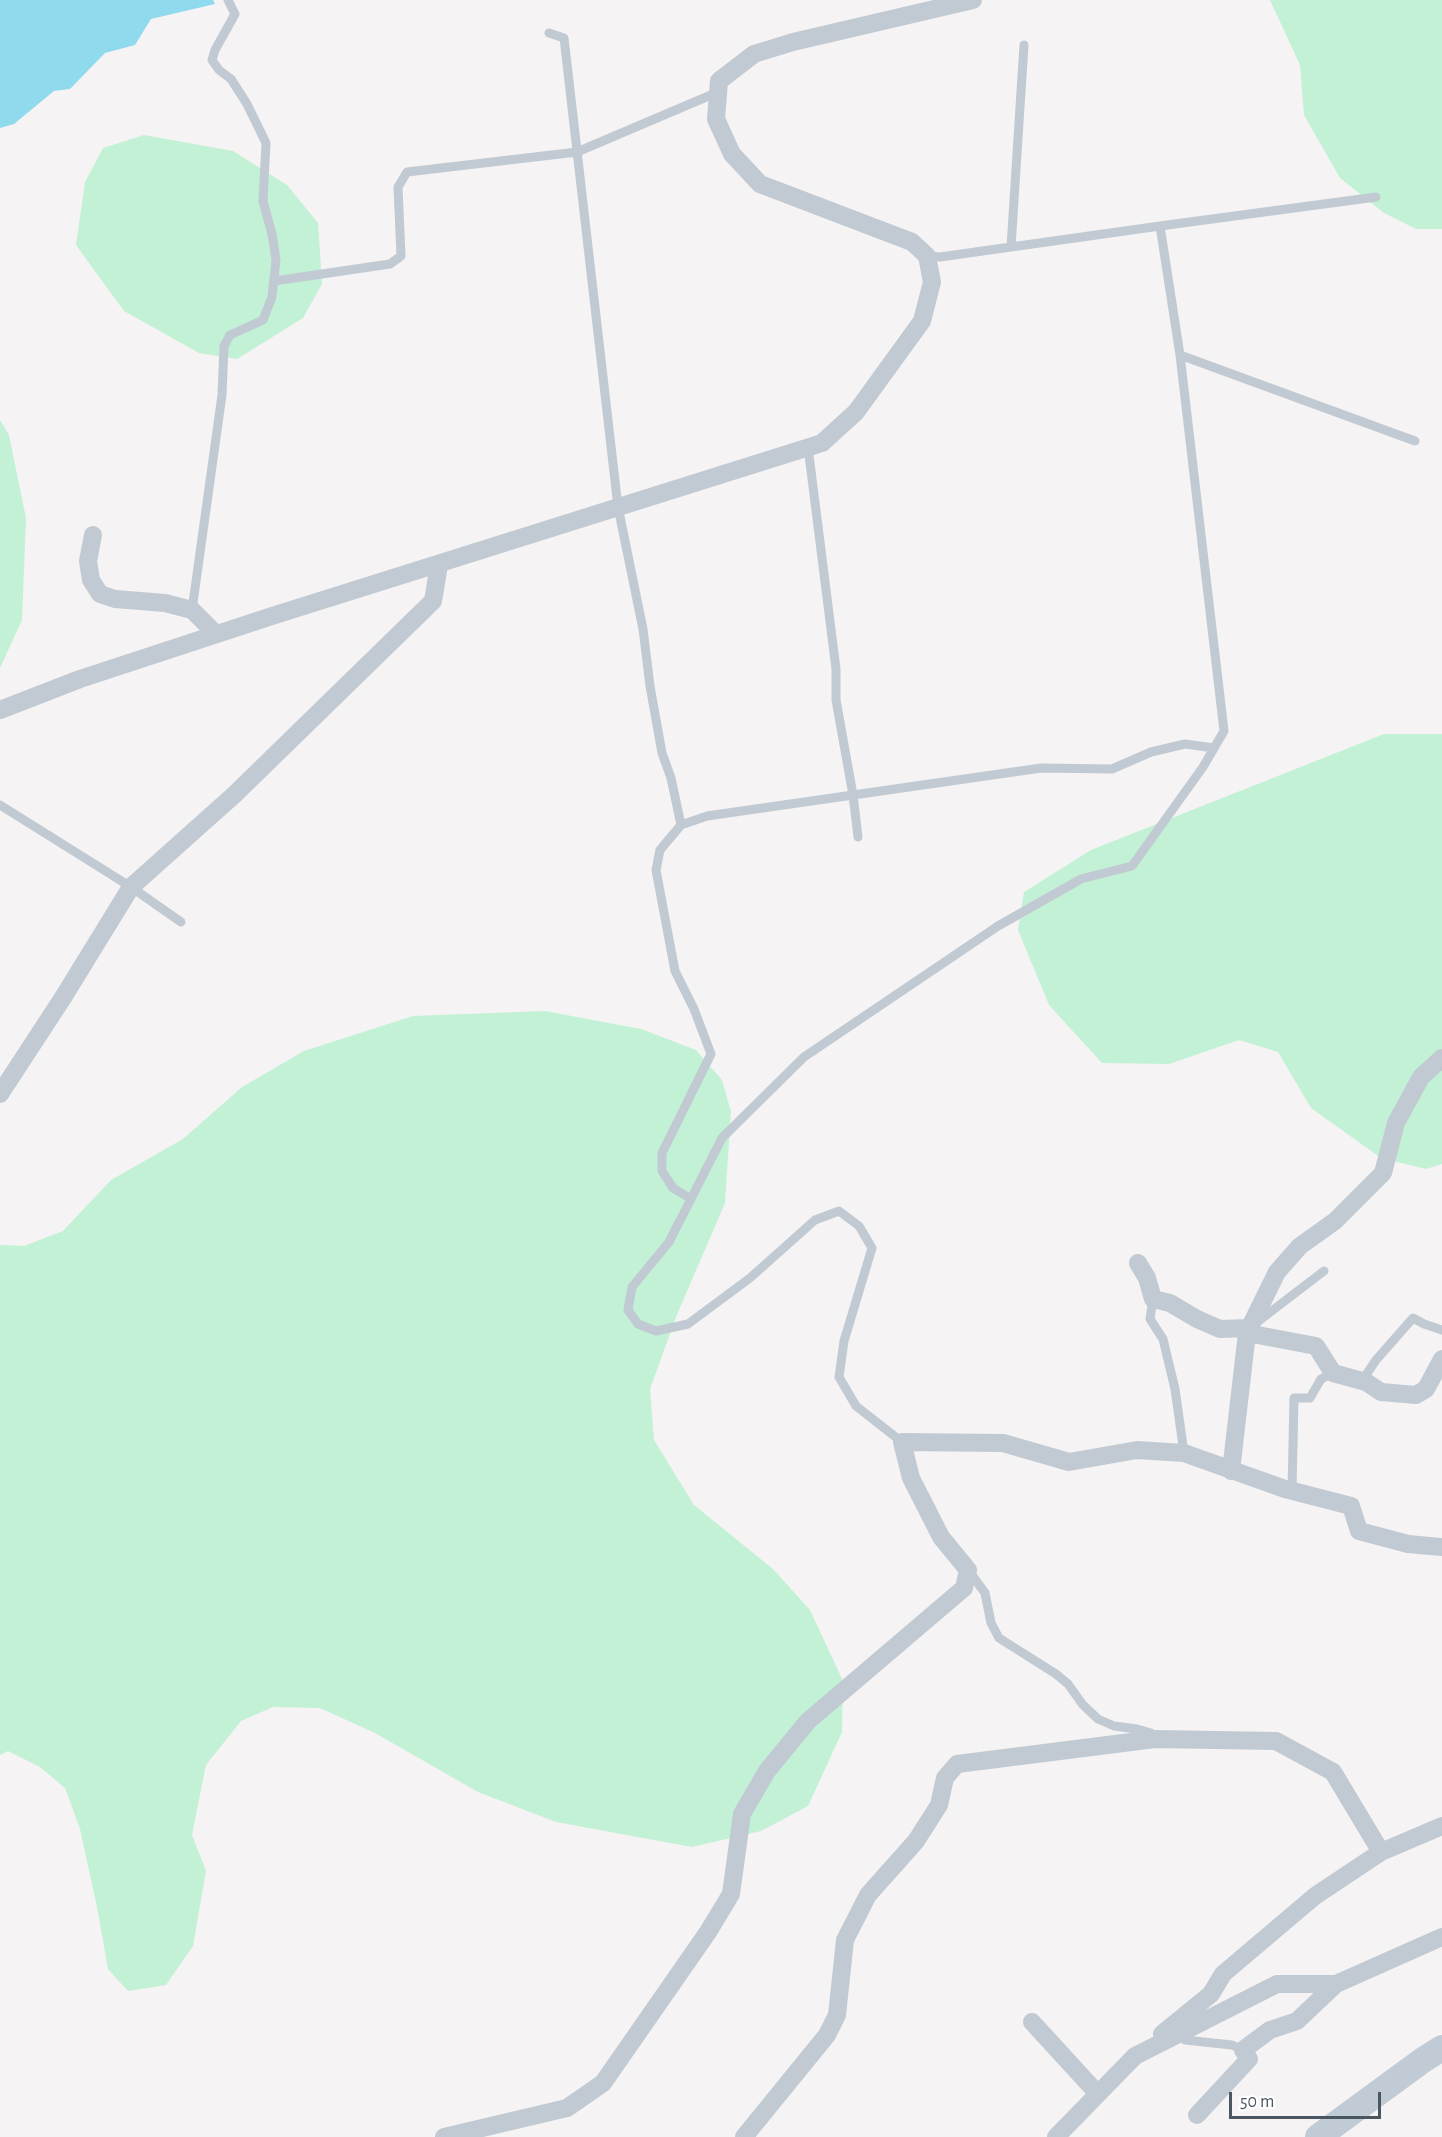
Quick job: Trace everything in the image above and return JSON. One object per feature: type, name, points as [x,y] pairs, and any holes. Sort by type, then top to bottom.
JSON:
[{"type":"main road","points":[[1318,2137],[1423,2060],[1442,2049]]},
{"type":"street","points":[[0,710],[80,679],[216,634],[822,443],[856,412],[922,321],[932,282],[927,256],[912,242],[760,184],[732,154],[716,118],[719,81],[754,54],[793,42],[973,0]]},
{"type":"street","points":[[93,535],[88,561],[91,580],[100,594],[115,599],[165,603],[192,610],[216,634]]},
{"type":"street","points":[[0,1094],[131,887],[234,795],[432,602],[439,565]]},
{"type":"street","points":[[1231,1471],[1248,1330],[1277,1272],[1300,1246],[1335,1221],[1383,1173],[1396,1123],[1421,1077],[1442,1058]]},
{"type":"street","points":[[1138,1263],[1147,1278],[1154,1299],[1170,1303],[1220,1329],[1248,1330],[1316,1346],[1333,1373],[1362,1381],[1381,1392],[1416,1395],[1426,1389],[1442,1359]]},
{"type":"street","points":[[444,2137],[567,2108],[603,2083],[708,1932],[731,1894],[742,1814],[767,1771],[808,1720],[964,1588],[968,1570],[941,1537],[911,1478],[902,1442],[1003,1443],[1069,1462],[1137,1450],[1184,1453],[1292,1491],[1351,1506],[1359,1531],[1408,1544],[1442,1547]]},
{"type":"street","points":[[744,2137],[827,2035],[837,2015],[845,1940],[868,1895],[916,1841],[939,1805],[945,1778],[957,1764],[1155,1739],[1276,1741],[1334,1772],[1381,1852]]},
{"type":"street","points":[[1056,2137],[1135,2056],[1211,1994],[1223,1974],[1315,1896],[1381,1852],[1442,1826]]},
{"type":"street","points":[[1197,2115],[1249,2059],[1243,2050],[1270,2030],[1298,2021],[1336,1984],[1442,1936]]},
{"type":"street","points":[[1135,2056],[1277,1984],[1336,1984]]},
{"type":"street","points":[[1032,2022],[1098,2094]]},
{"type":"lane","points":[[192,610],[222,395],[224,346],[230,335],[263,320],[272,297],[276,260],[263,201],[266,143],[247,104],[231,79],[219,70],[212,60],[235,14],[228,0]]},
{"type":"lane","points":[[549,33],[564,38],[618,507],[643,629],[660,742],[681,825]]},
{"type":"lane","points":[[1011,247],[1024,45]]},
{"type":"lane","points":[[273,281],[390,264],[401,256],[398,188],[406,172],[577,152],[718,92]]},
{"type":"lane","points":[[927,256],[940,257],[1376,197]]},
{"type":"lane","points":[[902,1442],[856,1406],[839,1377],[844,1341],[872,1248],[859,1226],[839,1211],[815,1220],[750,1278],[687,1324],[656,1331],[638,1324],[628,1310],[632,1287],[669,1242],[722,1138],[804,1057],[998,926],[1081,879],[1132,866],[1203,767],[1224,731],[1180,355],[1160,226]]},
{"type":"lane","points":[[1180,355],[1415,441]]},
{"type":"lane","points":[[808,447],[836,669],[836,700],[858,837]]},
{"type":"lane","points":[[691,1199],[673,1188],[662,1172],[662,1153],[711,1054],[694,1009],[675,971],[656,870],[660,850],[681,825],[707,816],[1041,768],[1112,769],[1151,752],[1185,744],[1214,748]]},
{"type":"lane","points":[[0,805],[131,887],[181,922]]},
{"type":"lane","points":[[1248,1330],[1324,1270]]},
{"type":"lane","points":[[1154,1299],[1150,1319],[1163,1340],[1175,1389],[1184,1453]]},
{"type":"lane","points":[[1362,1381],[1376,1360],[1413,1318],[1442,1330]]},
{"type":"lane","points":[[1292,1491],[1294,1398],[1310,1398],[1321,1378],[1333,1373]]},
{"type":"lane","points":[[968,1570],[985,1593],[991,1623],[999,1638],[1062,1679],[1083,1706],[1098,1719],[1114,1726],[1151,1733],[1155,1739]]},
{"type":"lane","points":[[1177,2035],[1185,2040],[1232,2045],[1243,2050]]},
{"type":"green space","points":[[1270,0],[1442,0],[1442,229],[1416,229],[1384,213],[1340,178],[1304,115],[1300,65]]},
{"type":"green space","points":[[144,135],[233,151],[287,185],[318,223],[322,284],[303,318],[237,359],[199,353],[124,311],[76,245],[85,182],[103,148]]},
{"type":"green space","points":[[0,420],[9,435],[26,518],[22,620],[0,668]]},
{"type":"green space","points":[[1384,734],[1442,734],[1442,1164],[1426,1169],[1381,1158],[1311,1108],[1278,1052],[1239,1040],[1169,1064],[1102,1063],[1049,1005],[1018,930],[1024,892],[1091,850]]},
{"type":"green space","points":[[545,1011],[641,1029],[696,1050],[722,1080],[731,1112],[725,1203],[676,1317],[650,1389],[654,1440],[694,1505],[773,1569],[810,1610],[843,1681],[842,1732],[808,1806],[761,1831],[692,1847],[556,1822],[478,1792],[375,1733],[320,1708],[273,1707],[241,1721],[206,1765],[192,1835],[206,1871],[193,1946],[166,1985],[128,1991],[108,1969],[80,1829],[65,1788],[40,1767],[8,1751],[0,1755],[0,1245],[24,1246],[63,1231],[111,1180],[183,1139],[242,1087],[304,1051],[413,1016]]},
{"type":"water","points":[[0,0],[213,0],[215,4],[151,19],[135,45],[105,53],[70,89],[54,91],[14,124],[0,128]]}]
